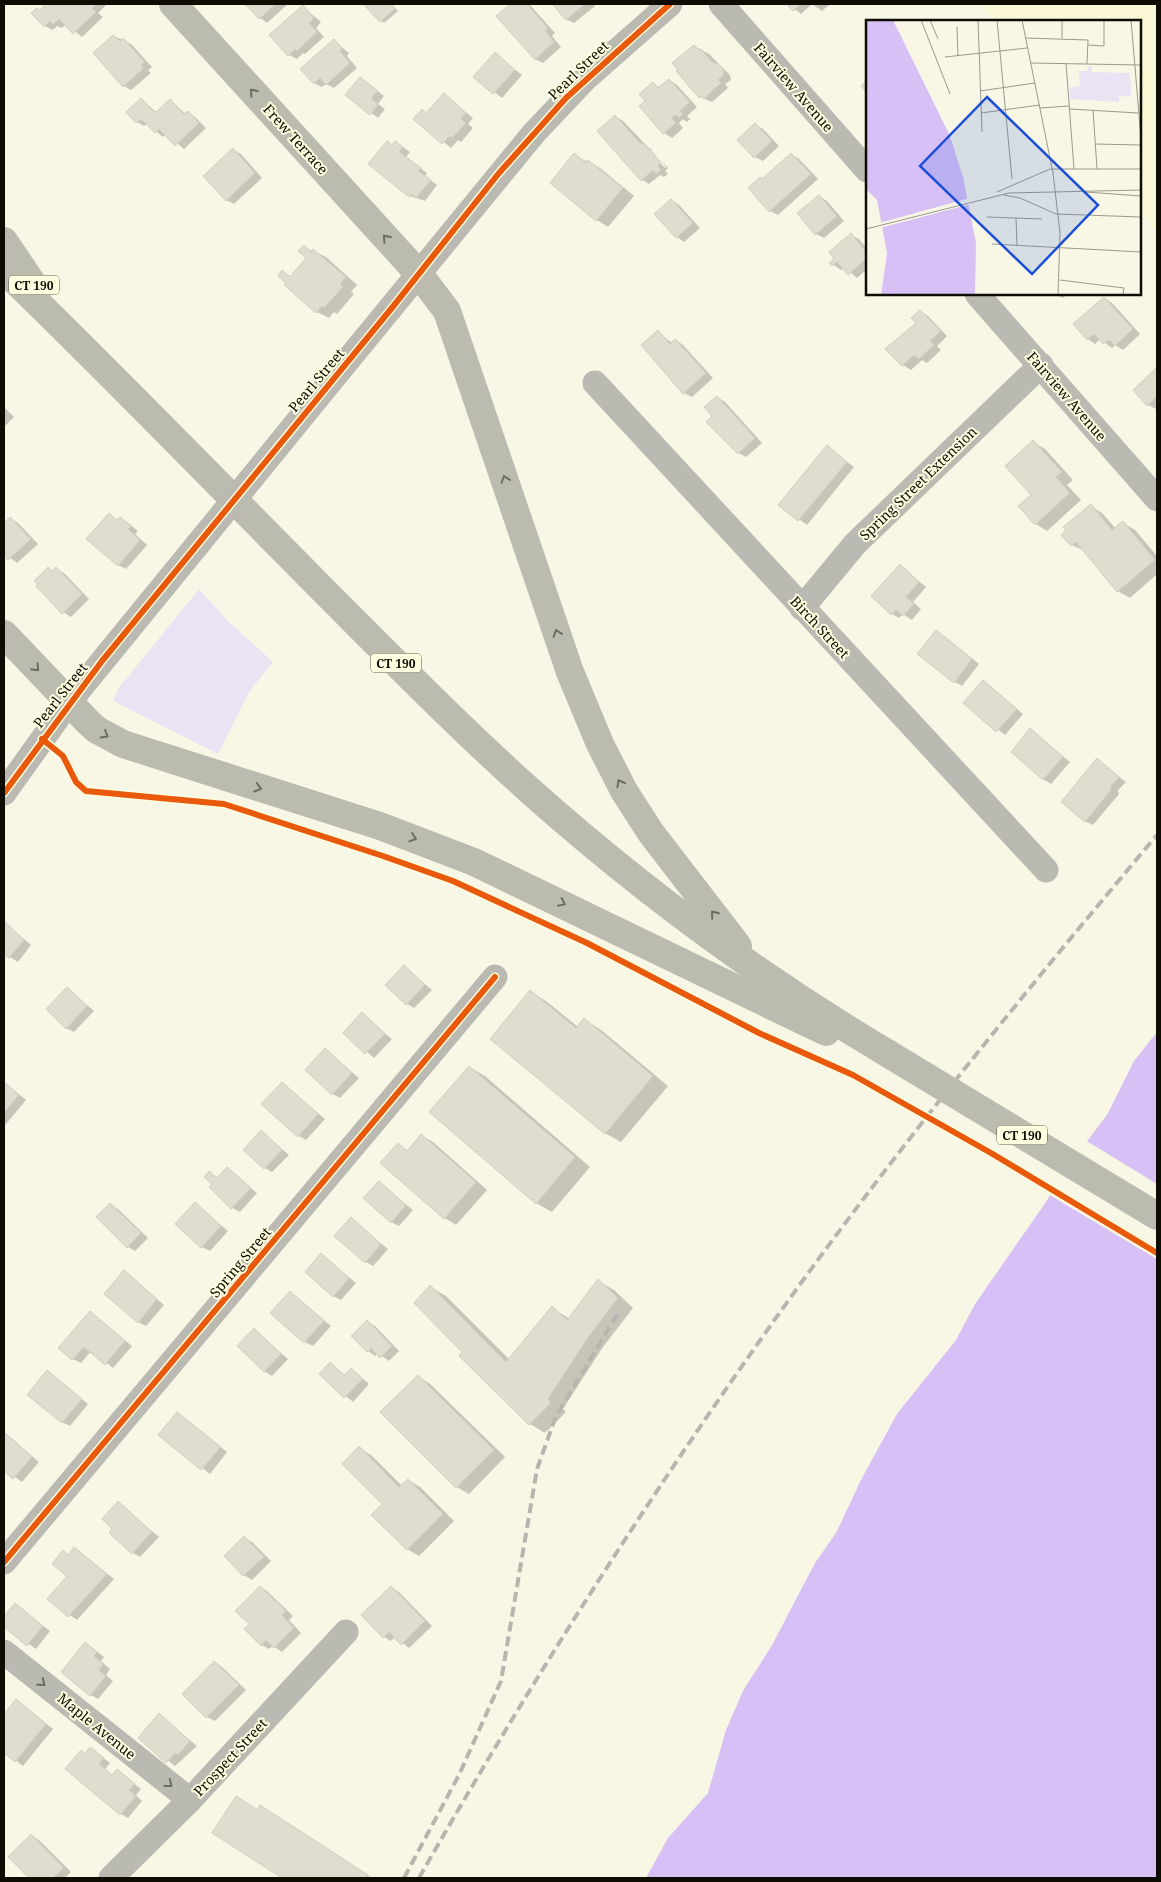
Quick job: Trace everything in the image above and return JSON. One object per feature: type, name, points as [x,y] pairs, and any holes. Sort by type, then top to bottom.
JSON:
[{"type":"main road","name":"Frew Terrace","points":[[173,4],[419,274],[438,298],[452,324],[570,672],[600,744],[624,791],[651,833],[754,968]]},
{"type":"main road","name":"CT 190","points":[[4,241],[64,328]]},
{"type":"main road","name":"CT 190","points":[[4,270],[475,740],[639,883],[754,968],[878,1048],[1157,1216]]},
{"type":"main road","points":[[4,634],[98,730],[123,744],[437,847],[526,885],[808,1025],[878,1048]]},
{"type":"street","name":"Pearl Street","points":[[4,793],[69,702],[419,274],[499,173],[566,98],[607,58],[670,4]]},
{"type":"street","name":"Fairview Avenue","points":[[721,4],[866,169]]},
{"type":"street","name":"Fairview Avenue","points":[[978,295],[1157,498]]},
{"type":"street","name":"Spring Street Extension","points":[[802,608],[855,544],[1041,365]]},
{"type":"street","name":"Birch Street","points":[[595,383],[1046,870]]},
{"type":"street","name":"Spring Street","points":[[4,1562],[495,977]]},
{"type":"street","name":"Prospect Street","points":[[111,1878],[190,1800],[346,1632]]},
{"type":"street","name":"Maple Avenue","points":[[4,1652],[190,1800]]},
{"type":"shaded area","points":[[980,4],[1157,4],[1157,232],[1141,211],[1141,20],[992,20]]},
{"type":"shaded area","points":[[199,589],[227,620],[273,662],[249,692],[218,754],[113,701],[118,689]]},
{"type":"shaded area","points":[[1157,1032],[1157,1878],[646,1878],[668,1838],[708,1793],[726,1730],[744,1689],[771,1647],[815,1563],[836,1533],[862,1478],[897,1414],[956,1340],[975,1304],[1046,1202],[1062,1174],[1107,1115],[1134,1061]]},
{"type":"pier","points":[[1085,1140],[1157,1184],[1157,1259],[1048,1194],[1060,1173]]},
{"type":"building","points":[[45,4],[96,4],[92,8],[96,12],[73,34],[59,19],[53,25],[50,21],[44,27],[31,13],[37,8],[40,11]]},
{"type":"building","points":[[245,4],[276,4],[259,19]]},
{"type":"building","points":[[391,4],[395,9],[380,22],[364,5]]},
{"type":"building","points":[[510,4],[527,4],[548,28],[545,31],[554,42],[535,60],[496,16]]},
{"type":"building","points":[[552,4],[585,4],[566,20]]},
{"type":"building","points":[[786,4],[801,4],[793,11]]},
{"type":"building","points":[[303,5],[314,18],[309,23],[317,32],[297,51],[295,49],[288,56],[269,35]]},
{"type":"building","points":[[113,35],[120,41],[123,38],[145,62],[141,65],[144,68],[123,87],[93,53]]},
{"type":"building","points":[[334,39],[342,48],[340,51],[350,63],[326,85],[320,78],[314,84],[300,69]]},
{"type":"building","points":[[694,45],[699,50],[701,49],[713,63],[717,63],[723,69],[724,75],[718,80],[721,83],[704,99],[701,96],[699,98],[676,71],[678,70],[672,63]]},
{"type":"building","points":[[495,52],[515,70],[493,94],[473,77]]},
{"type":"building","points":[[360,77],[378,91],[371,98],[378,104],[370,115],[345,95]]},
{"type":"building","points":[[669,79],[690,102],[680,111],[683,114],[679,118],[676,115],[672,118],[676,123],[663,134],[639,106],[645,101],[639,94],[653,82],[658,88]]},
{"type":"building","points":[[866,81],[866,92],[861,86]]},
{"type":"building","points":[[444,93],[466,113],[461,119],[466,123],[452,138],[450,136],[442,144],[413,119],[422,109],[426,113]]},
{"type":"building","points":[[141,98],[155,113],[170,99],[184,114],[188,111],[199,123],[175,146],[159,129],[155,133],[141,119],[136,123],[126,112]]},
{"type":"building","points":[[615,115],[641,144],[643,142],[661,163],[658,166],[661,170],[656,174],[653,170],[641,181],[597,131]]},
{"type":"building","points":[[755,123],[772,141],[754,158],[737,140]]},
{"type":"building","points":[[387,141],[392,145],[395,141],[403,147],[399,152],[421,168],[418,171],[431,180],[416,198],[412,194],[409,197],[368,164]]},
{"type":"building","points":[[233,148],[255,173],[226,201],[203,176]]},
{"type":"building","points":[[574,153],[586,163],[588,160],[623,188],[596,221],[550,183]]},
{"type":"building","points":[[791,153],[811,174],[769,212],[748,188],[760,177],[762,179]]},
{"type":"building","points":[[819,195],[837,216],[815,235],[797,213]]},
{"type":"building","points":[[671,199],[693,223],[676,238],[654,214]]},
{"type":"building","points":[[851,233],[866,252],[866,259],[848,275],[837,262],[832,266],[829,263],[834,259],[829,252]]},
{"type":"building","points":[[304,245],[311,252],[313,249],[346,277],[340,284],[343,287],[324,308],[322,306],[316,313],[284,285],[286,283],[278,276],[282,270],[290,277],[306,258],[298,251]]},
{"type":"building","points":[[1104,297],[1133,329],[1115,346],[1109,340],[1103,344],[1094,334],[1087,340],[1073,324]]},
{"type":"building","points":[[920,310],[941,331],[930,341],[934,345],[919,359],[914,355],[902,366],[885,349],[916,323],[911,318]]},
{"type":"building","points":[[658,330],[670,344],[675,339],[706,373],[683,394],[641,345]]},
{"type":"building","points":[[1157,367],[1157,396],[1147,406],[1133,390]]},
{"type":"building","points":[[717,396],[755,438],[738,454],[706,422],[712,416],[704,407]]},
{"type":"building","points":[[1033,440],[1062,472],[1056,477],[1070,493],[1035,525],[1018,506],[1031,495],[1005,466]]},
{"type":"building","points":[[827,445],[847,462],[798,521],[778,505]]},
{"type":"building","points":[[1091,504],[1112,530],[1123,521],[1155,560],[1117,592],[1076,542],[1071,546],[1061,535],[1066,530],[1063,527]]},
{"type":"building","points":[[109,513],[117,520],[120,517],[131,526],[128,529],[140,540],[118,566],[86,539]]},
{"type":"building","points":[[10,517],[31,539],[8,560],[4,555],[4,523]]},
{"type":"building","points":[[900,564],[919,582],[906,597],[914,604],[903,616],[896,610],[891,615],[871,596]]},
{"type":"building","points":[[48,567],[52,571],[56,567],[82,594],[62,614],[36,586],[38,584],[34,581]]},
{"type":"building","points":[[936,630],[972,659],[954,683],[917,654]]},
{"type":"building","points":[[983,680],[1017,709],[996,732],[963,703]]},
{"type":"building","points":[[1030,728],[1063,757],[1043,780],[1011,752]]},
{"type":"building","points":[[1097,758],[1119,777],[1085,822],[1061,802]]},
{"type":"building","points":[[4,921],[24,940],[9,958],[4,954]]},
{"type":"building","points":[[404,965],[425,985],[406,1005],[385,985]]},
{"type":"building","points":[[67,987],[87,1006],[66,1029],[46,1009]]},
{"type":"building","points":[[530,990],[576,1028],[584,1018],[653,1076],[605,1134],[490,1039]]},
{"type":"building","points":[[362,1012],[385,1034],[365,1054],[343,1033]]},
{"type":"building","points":[[325,1048],[352,1073],[332,1095],[305,1070]]},
{"type":"building","points":[[469,1066],[575,1157],[536,1204],[429,1112]]},
{"type":"building","points":[[4,1082],[19,1095],[4,1113]]},
{"type":"building","points":[[282,1082],[318,1114],[298,1137],[261,1104]]},
{"type":"building","points":[[261,1130],[282,1150],[264,1169],[243,1150]]},
{"type":"building","points":[[421,1134],[476,1182],[444,1219],[380,1163],[398,1143],[407,1151]]},
{"type":"building","points":[[227,1167],[251,1188],[231,1209],[209,1187],[212,1184],[204,1177],[209,1171],[217,1178]]},
{"type":"building","points":[[379,1181],[406,1205],[391,1223],[363,1198]]},
{"type":"building","points":[[195,1202],[221,1226],[201,1248],[175,1224]]},
{"type":"building","points":[[110,1203],[141,1233],[127,1248],[96,1217]]},
{"type":"building","points":[[351,1217],[381,1244],[365,1263],[334,1236]]},
{"type":"building","points":[[321,1253],[349,1278],[333,1297],[305,1272]]},
{"type":"building","points":[[124,1270],[157,1299],[138,1323],[104,1294]]},
{"type":"building","points":[[598,1279],[618,1298],[587,1339],[548,1399],[551,1403],[529,1425],[459,1356],[462,1352],[414,1303],[430,1285],[506,1362],[552,1306],[567,1320]]},
{"type":"building","points":[[290,1291],[324,1321],[304,1343],[270,1313]]},
{"type":"building","points":[[90,1311],[125,1341],[105,1365],[84,1347],[72,1360],[58,1348]]},
{"type":"building","points":[[367,1320],[392,1346],[380,1358],[371,1348],[367,1352],[351,1336]]},
{"type":"building","points":[[254,1328],[281,1354],[264,1372],[237,1346]]},
{"type":"building","points":[[330,1362],[344,1375],[351,1368],[363,1379],[344,1398],[319,1374]]},
{"type":"building","points":[[47,1370],[82,1399],[62,1423],[27,1395]]},
{"type":"building","points":[[418,1375],[494,1450],[456,1488],[380,1412]]},
{"type":"building","points":[[177,1412],[221,1447],[201,1470],[158,1435]]},
{"type":"building","points":[[4,1432],[32,1457],[13,1479],[4,1471]]},
{"type":"building","points":[[359,1446],[399,1487],[408,1479],[443,1514],[407,1550],[371,1515],[382,1504],[342,1464]]},
{"type":"building","points":[[118,1501],[152,1532],[132,1554],[109,1533],[112,1529],[102,1519]]},
{"type":"building","points":[[244,1536],[264,1557],[243,1576],[224,1556]]},
{"type":"building","points":[[74,1547],[107,1574],[68,1617],[47,1599],[67,1576],[52,1564],[63,1550],[68,1555]]},
{"type":"building","points":[[260,1586],[286,1611],[282,1615],[294,1628],[274,1648],[266,1640],[261,1646],[244,1629],[249,1624],[235,1611]]},
{"type":"building","points":[[391,1586],[425,1621],[401,1645],[389,1632],[383,1638],[361,1615]]},
{"type":"building","points":[[15,1603],[43,1626],[27,1646],[4,1627],[4,1616]]},
{"type":"building","points":[[85,1642],[97,1652],[94,1656],[103,1664],[99,1670],[106,1676],[90,1696],[61,1672]]},
{"type":"building","points":[[214,1661],[239,1685],[206,1718],[182,1694]]},
{"type":"building","points":[[16,1699],[46,1724],[15,1762],[4,1753],[4,1714]]},
{"type":"building","points":[[159,1713],[190,1741],[178,1755],[175,1753],[166,1763],[138,1738]]},
{"type":"building","points":[[90,1747],[104,1758],[99,1764],[112,1775],[117,1769],[135,1784],[129,1790],[136,1796],[120,1815],[65,1769],[81,1750],[85,1753]]},
{"type":"building","points":[[236,1796],[258,1810],[260,1805],[368,1875],[366,1878],[282,1878],[212,1833]]},
{"type":"building","points":[[31,1834],[64,1868],[53,1878],[29,1878],[8,1857]]},
{"type":"railway","points":[[419,1878],[554,1650],[650,1501],[750,1355],[843,1226],[930,1112],[1157,835]]},
{"type":"railway","points":[[404,1878],[459,1775],[501,1681],[537,1469],[556,1416],[617,1315]]},
{"type":"cycle path","points":[[4,793],[102,661],[391,309],[499,173],[566,98],[670,4]]},
{"type":"cycle path","points":[[42,739],[63,756],[76,782],[86,791],[224,804],[453,881],[587,943],[759,1033],[853,1075],[991,1153],[1157,1253]]},
{"type":"cycle path","points":[[4,1562],[495,977]]}]
